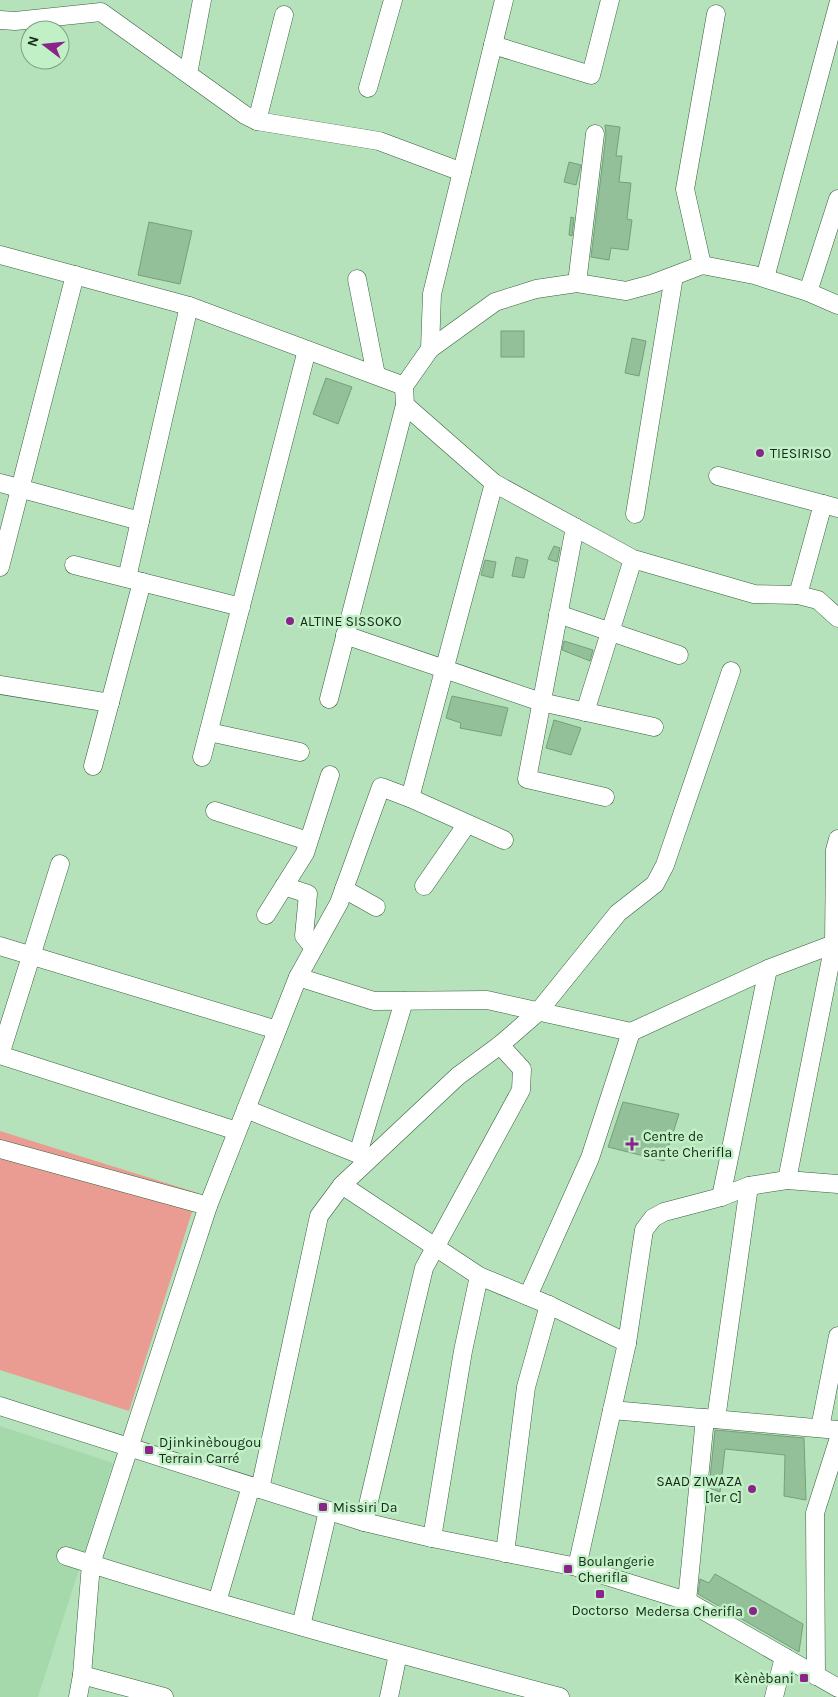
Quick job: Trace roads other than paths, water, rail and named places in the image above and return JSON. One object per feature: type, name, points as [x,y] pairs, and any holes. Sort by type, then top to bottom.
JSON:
[{"type":"street","points":[[188,74],[202,0]]},
{"type":"street","points":[[368,88],[393,0]]},
{"type":"street","points":[[430,349],[432,294],[504,0]]},
{"type":"street","points":[[493,45],[591,75],[610,0]]},
{"type":"street","points":[[765,278],[838,5]]},
{"type":"street","points":[[0,20],[15,21],[102,12],[245,115],[257,120],[378,141],[462,172]]},
{"type":"street","points":[[702,265],[686,189],[716,14]]},
{"type":"street","points":[[257,120],[284,15]]},
{"type":"street","points":[[577,283],[595,134]]},
{"type":"street","points":[[808,292],[830,249],[838,198]]},
{"type":"street","points":[[0,255],[189,306],[404,386]]},
{"type":"street","points":[[329,700],[405,405],[404,386],[430,349],[495,302],[536,289],[577,283],[626,290],[652,284],[702,265],[765,278],[808,292],[838,305]]},
{"type":"street","points":[[0,567],[75,275]]},
{"type":"street","points":[[635,514],[674,276]]},
{"type":"street","points":[[357,279],[376,375]]},
{"type":"street","points":[[93,766],[110,703],[134,580],[140,521],[189,306]]},
{"type":"street","points":[[202,757],[307,350]]},
{"type":"street","points":[[405,405],[494,484],[633,559],[754,594],[798,595],[818,600],[838,618]]},
{"type":"street","points":[[718,476],[830,506],[798,595]]},
{"type":"street","points":[[0,483],[140,521]]},
{"type":"street","points":[[410,798],[494,484]]},
{"type":"street","points":[[575,527],[527,779],[604,797]]},
{"type":"street","points":[[584,712],[633,559]]},
{"type":"street","points":[[74,565],[241,607]]},
{"type":"street","points":[[558,614],[679,655]]},
{"type":"street","points":[[345,635],[541,702],[654,727]]},
{"type":"street","points":[[217,1602],[255,1488],[319,1216],[364,1156],[458,1076],[500,1045],[538,1012],[618,913],[655,884],[665,865],[731,671]]},
{"type":"street","points":[[0,685],[110,703]]},
{"type":"street","points":[[209,732],[300,752]]},
{"type":"street","points":[[266,914],[305,853],[330,775]]},
{"type":"street","points":[[78,1697],[82,1675],[91,1564],[208,1206],[298,977],[339,903],[382,787],[504,840]]},
{"type":"street","points":[[214,810],[308,842]]},
{"type":"street","points":[[424,886],[467,824]]},
{"type":"street","points":[[787,1180],[836,944],[837,846]]},
{"type":"street","points":[[60,864],[0,1055],[237,1131]]},
{"type":"street","points":[[284,886],[308,894],[304,936],[314,948]]},
{"type":"street","points":[[344,889],[376,907]]},
{"type":"street","points":[[298,977],[374,1001],[486,1000],[631,1032],[768,969],[836,944]]},
{"type":"street","points":[[0,946],[277,1030]]},
{"type":"street","points":[[720,1197],[768,969]]},
{"type":"street","points":[[364,1156],[404,1001]]},
{"type":"street","points":[[528,1296],[590,1158],[631,1032]]},
{"type":"street","points":[[364,1522],[424,1268],[521,1090],[522,1069],[500,1045]]},
{"type":"street","points":[[246,1109],[364,1156]]},
{"type":"street","points":[[0,1149],[208,1206]]},
{"type":"street","points":[[577,1567],[627,1343],[644,1230],[653,1218],[664,1212],[720,1197],[749,1186],[787,1180],[838,1184]]},
{"type":"street","points":[[342,1185],[479,1276],[549,1305],[627,1343]]},
{"type":"street","points":[[687,1601],[711,1419],[749,1186]]},
{"type":"street","points":[[432,1538],[463,1351],[479,1276]]},
{"type":"street","points":[[506,1553],[526,1387],[549,1305]]},
{"type":"street","points":[[820,1428],[838,1336]]},
{"type":"street","points":[[0,1406],[364,1522],[432,1538],[577,1567],[687,1601],[838,1688]]},
{"type":"street","points":[[612,1410],[838,1430]]},
{"type":"street","points":[[816,1676],[815,1513],[838,1441]]},
{"type":"street","points":[[302,1626],[328,1511]]},
{"type":"street","points":[[66,1556],[398,1654],[560,1697]]},
{"type":"street","points":[[389,1697],[398,1654]]},
{"type":"street","points":[[774,1697],[784,1658]]},
{"type":"street","points":[[82,1675],[164,1697]]},
{"type":"place","name":"TIESIRISO","points":[[760,453]]},
{"type":"place","name":"ALTINE SISSOKO","points":[[290,621]]},
{"type":"place","name":"Centre de sante Cherifla","points":[[632,1144]]},
{"type":"place","name":"Djinkinèbougou Terrain Carré","points":[[149,1450]]},
{"type":"place","name":"SAAD ZIWAZA [1er C]","points":[[752,1489]]},
{"type":"place","name":"Missiri Da","points":[[323,1507]]},
{"type":"place","name":"Boulangerie Cherifla","points":[[568,1569]]},
{"type":"place","name":"Doctorso","points":[[600,1594]]},
{"type":"place","name":"Medersa Cherifla","points":[[753,1611]]},
{"type":"place","name":"Kènèbani","points":[[804,1678]]}]
